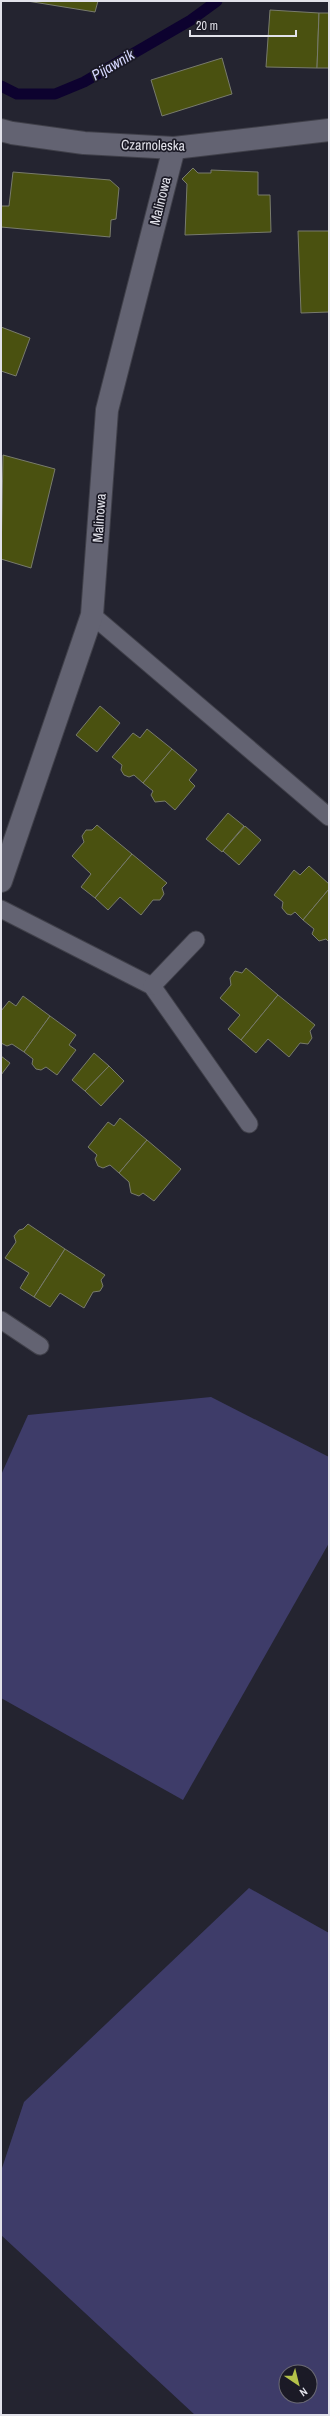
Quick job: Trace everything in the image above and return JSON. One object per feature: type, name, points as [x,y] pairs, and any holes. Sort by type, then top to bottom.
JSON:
[{"type":"street","name":"Czarnoleska","points":[[1,130],[12,134],[84,143],[174,148],[329,130]]},
{"type":"street","name":"Malinowa","points":[[1,881],[92,615],[107,410],[174,148]]},
{"type":"lane","points":[[92,615],[329,817]]},
{"type":"lane","points":[[1,909],[152,986],[249,1124]]},
{"type":"lane","points":[[152,986],[196,940]]},
{"type":"lane","points":[[1,1320],[40,1346]]},
{"type":"shaded area","points":[[211,1397],[329,1457],[329,1543],[183,1800],[1,1698],[1,1475],[28,1415]]},
{"type":"shaded area","points":[[249,1888],[329,1933],[329,2415],[195,2415],[1,2235],[1,2171],[24,2102]]},
{"type":"building","points":[[27,1],[98,1],[95,12]]},
{"type":"building","points":[[270,10],[319,13],[317,68],[266,67]]},
{"type":"building","points":[[319,13],[329,13],[329,68],[317,68]]},
{"type":"building","points":[[222,58],[232,94],[162,116],[151,80]]},
{"type":"building","points":[[193,168],[198,173],[211,173],[211,170],[258,172],[258,195],[270,195],[271,232],[185,235],[187,184],[182,179]]},
{"type":"building","points":[[13,172],[110,180],[119,188],[116,219],[111,220],[110,237],[1,227],[1,206],[9,206]]},
{"type":"building","points":[[298,231],[329,231],[329,312],[301,313]]},
{"type":"building","points":[[1,327],[30,338],[16,376],[1,371]]},
{"type":"building","points":[[3,455],[55,469],[31,568],[1,559]]},
{"type":"building","points":[[100,706],[120,723],[97,752],[76,735]]},
{"type":"building","points":[[147,729],[172,749],[143,783],[134,775],[129,777],[124,775],[121,770],[122,765],[112,757],[133,733],[140,738]]},
{"type":"building","points":[[172,749],[197,770],[189,780],[195,786],[175,810],[165,801],[155,802],[151,795],[153,791],[143,783]]},
{"type":"building","points":[[228,813],[244,826],[222,852],[206,839]]},
{"type":"building","points":[[97,825],[132,854],[95,898],[81,887],[91,874],[72,856],[84,842],[82,836],[86,830],[92,830]]},
{"type":"building","points":[[245,826],[261,840],[239,865],[223,851]]},
{"type":"building","points":[[132,854],[167,883],[162,888],[164,894],[160,900],[153,900],[141,915],[120,897],[108,910],[95,898]]},
{"type":"building","points":[[309,866],[329,884],[329,889],[303,920],[295,912],[291,915],[287,914],[282,908],[283,902],[274,895],[294,870],[300,875]]},
{"type":"building","points":[[329,889],[329,942],[326,939],[319,941],[312,934],[314,929],[303,920]]},
{"type":"building","points":[[246,968],[278,995],[241,1040],[228,1029],[240,1015],[220,998],[231,985],[230,978],[235,971],[242,973]]},
{"type":"building","points":[[278,995],[315,1025],[310,1031],[312,1038],[308,1044],[300,1043],[289,1057],[268,1039],[256,1053],[241,1040]]},
{"type":"building","points":[[23,996],[50,1016],[24,1052],[12,1044],[7,1046],[1,1043],[1,1011],[9,1001],[16,1006]]},
{"type":"building","points":[[50,1016],[76,1035],[69,1045],[76,1050],[57,1075],[46,1067],[41,1070],[36,1069],[32,1064],[33,1059],[24,1052]]},
{"type":"building","points":[[94,1053],[109,1066],[85,1091],[72,1080]]},
{"type":"building","points":[[1,1056],[10,1063],[1,1075]]},
{"type":"building","points":[[109,1066],[124,1081],[101,1106],[85,1091]]},
{"type":"building","points":[[120,1118],[147,1140],[119,1173],[110,1165],[103,1168],[98,1166],[95,1159],[97,1155],[88,1147],[108,1122],[114,1126]]},
{"type":"building","points":[[147,1140],[181,1169],[154,1201],[143,1193],[139,1196],[131,1193],[129,1182],[119,1173]]},
{"type":"building","points":[[28,1224],[65,1249],[34,1297],[20,1288],[29,1273],[5,1258],[16,1242],[14,1236],[19,1230],[23,1229]]},
{"type":"building","points":[[65,1249],[105,1275],[101,1280],[103,1286],[100,1291],[93,1292],[84,1308],[60,1293],[50,1307],[34,1297]]},
{"type":"waterway","name":"Pijawnik","points":[[1,86],[17,94],[55,94],[84,82],[191,20],[217,1]]}]
